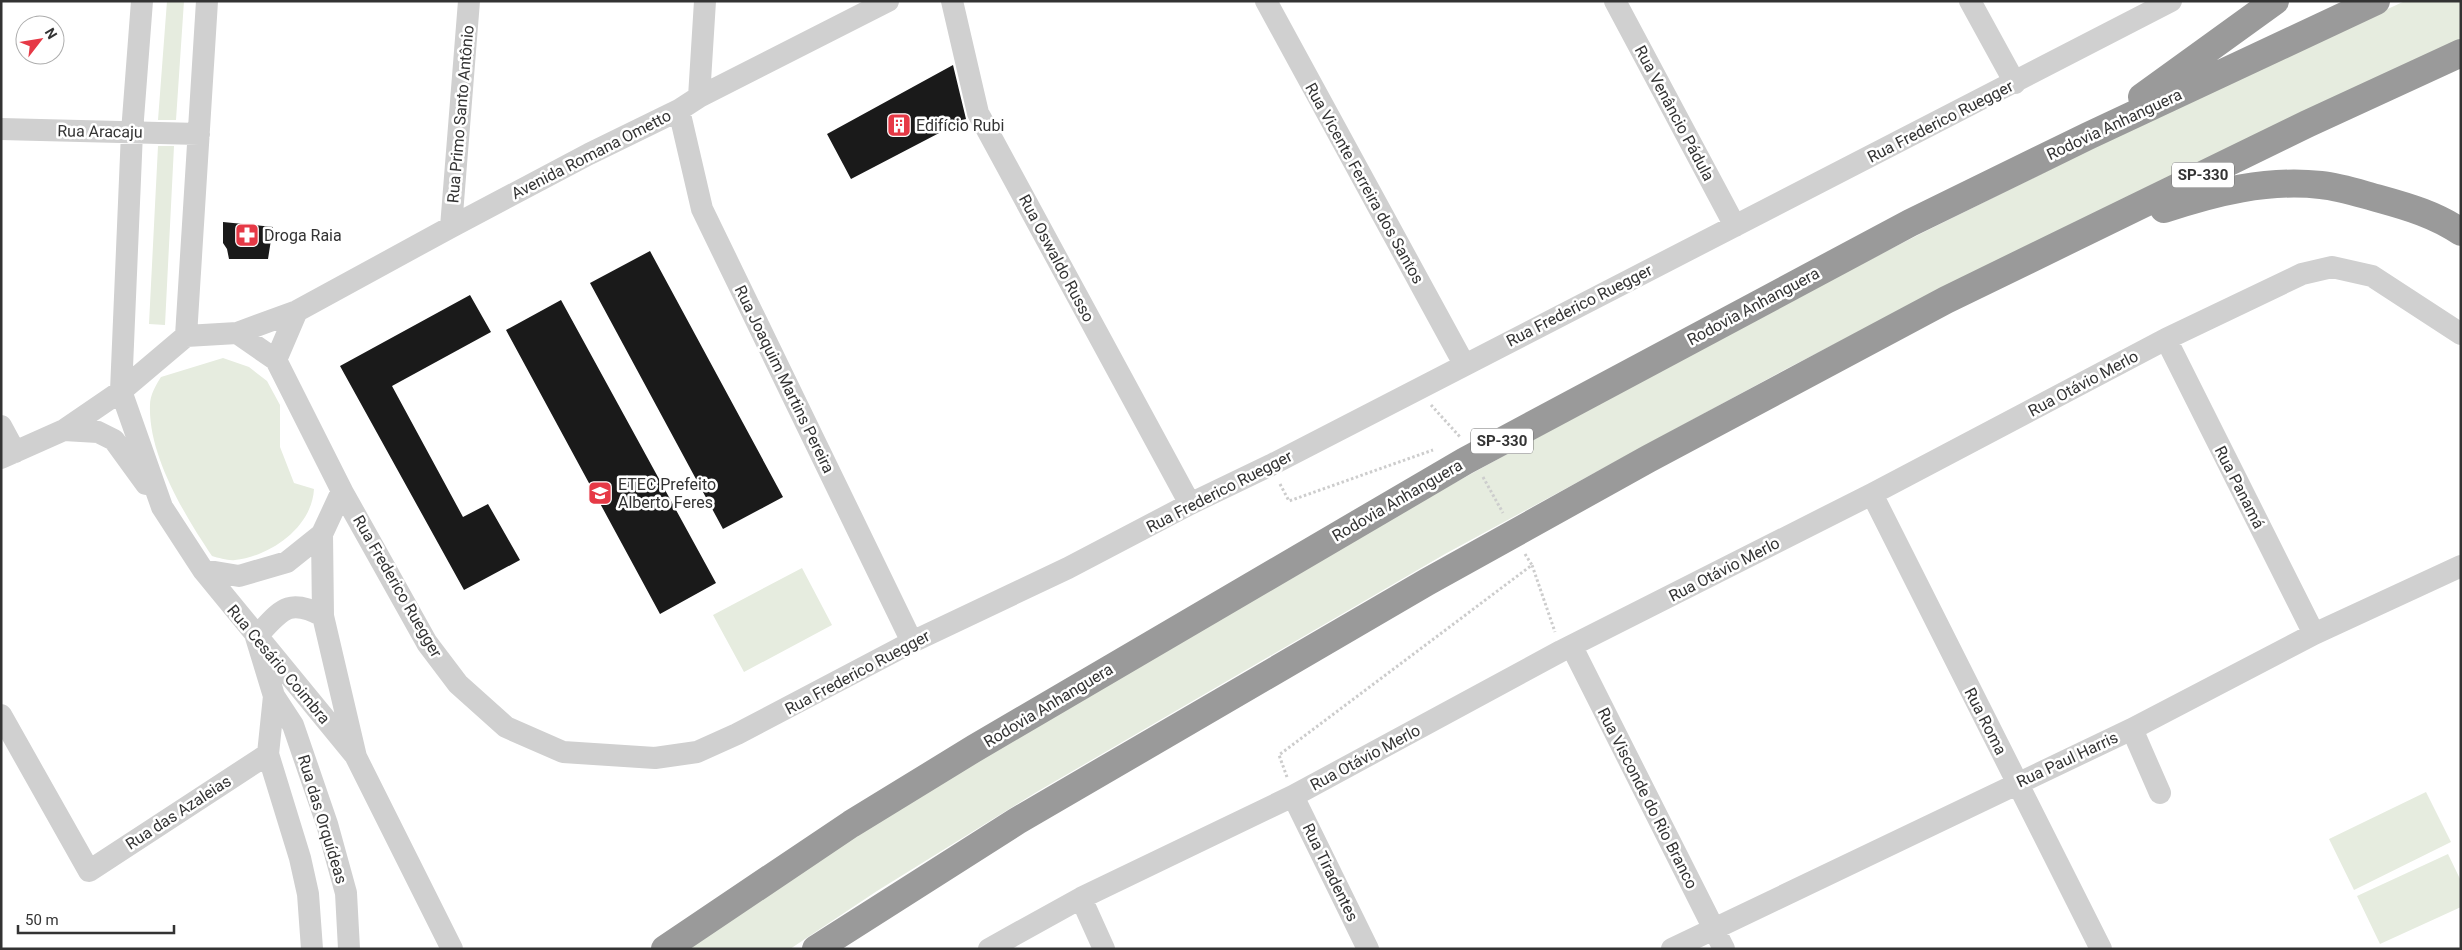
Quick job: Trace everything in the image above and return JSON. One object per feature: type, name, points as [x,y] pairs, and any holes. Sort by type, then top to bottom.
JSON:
[{"type":"highway","points":[[2088,136],[2275,1]]},
{"type":"highway","name":"Rodovia Anhanguera","points":[[665,949],[851,824],[975,748],[1465,461],[1901,228],[2088,136],[2376,1]]},
{"type":"highway","name":"SP-330","points":[[816,949],[1017,821],[1427,582],[1648,459],[1946,300],[2298,128],[2461,53]]},
{"type":"highway","points":[[1946,300],[2135,219],[2216,193],[2244,187],[2298,184],[2321,185],[2352,191],[2416,208],[2461,232]]},
{"type":"street","points":[[142,1],[132,132],[120,391],[162,507]]},
{"type":"street","points":[[1,426],[8,455],[64,430],[120,391],[186,336],[207,1]]},
{"type":"street","name":"Rua Primo Santo Antônio","points":[[451,227],[469,1]]},
{"type":"street","points":[[699,97],[705,1]]},
{"type":"street","name":"Avenida Romana Ometto","points":[[186,336],[237,333],[297,311],[589,154],[679,110],[699,97],[888,1]]},
{"type":"street","name":"Rua Oswaldo Russo","points":[[952,1],[978,113],[1190,504]]},
{"type":"street","name":"Rua Vicente Ferreira dos Santos","points":[[1266,1],[1464,364]]},
{"type":"street","name":"Rua Venâncio Pádula","points":[[1615,1],[1735,226]]},
{"type":"street","points":[[1970,1],[2015,83]]},
{"type":"street","name":"Rua Frederico Ruegger","points":[[276,360],[342,491],[427,642],[458,684],[506,727],[563,752],[655,758],[697,752],[737,734],[912,642],[1068,568],[1190,504],[1271,465],[2172,1]]},
{"type":"street","name":"Rua Joaquim Martins Pereira","points":[[679,110],[702,210],[912,642]]},
{"type":"street","name":"Rua Aracaju","points":[[1,129],[199,134]]},
{"type":"street","name":"Rua Otávio Merlo","points":[[989,949],[1080,898],[1293,796],[1567,649],[1872,494],[2166,339],[2302,274],[2332,267],[2372,276],[2461,334]]},
{"type":"street","points":[[237,333],[276,360],[297,311]]},
{"type":"street","name":"Rua Panamá","points":[[2166,339],[2314,634]]},
{"type":"street","points":[[64,430],[98,432],[114,440],[162,507]]},
{"type":"street","points":[[342,491],[322,534],[323,616],[356,756],[452,949]]},
{"type":"street","name":"Rua Roma","points":[[1872,494],[2101,949]]},
{"type":"street","name":"Rua Cesário Coimbra","points":[[162,507],[203,570],[256,637],[356,756]]},
{"type":"street","points":[[203,570],[239,576],[287,562],[322,534]]},
{"type":"street","name":"Rua Paul Harris","points":[[1672,949],[2132,729],[2314,634],[2461,566]]},
{"type":"street","points":[[256,637],[279,614],[294,606],[307,607],[323,616]]},
{"type":"street","name":"Rua das Orquídeas","points":[[256,637],[274,696],[292,725],[327,824],[346,893],[349,949]]},
{"type":"street","name":"Rua Visconde do Rio Branco","points":[[1567,649],[1724,949]]},
{"type":"street","name":"Rua das Orquídeas","points":[[274,696],[268,754],[300,858],[308,894],[312,949]]},
{"type":"street","name":"Rua das Azaleias","points":[[1,715],[89,871],[268,754]]},
{"type":"street","points":[[2132,729],[2160,793]]},
{"type":"street","name":"Rua Tiradentes","points":[[1293,796],[1368,949]]},
{"type":"street","points":[[1080,898],[1104,949]]},
{"type":"path","points":[[1417,389],[1462,440],[1453,443]]},
{"type":"path","points":[[1271,465],[1289,501],[1435,449]]},
{"type":"path","points":[[1481,473],[1504,515]]},
{"type":"path","points":[[1522,548],[1532,565],[1567,649]]},
{"type":"path","points":[[1293,796],[1280,755],[1532,565]]},
{"type":"shaded area","points":[[167,1],[184,1],[176,120],[158,120]]},
{"type":"shaded area","points":[[2405,1],[2461,1],[2461,40],[1965,277],[1786,369],[1445,554],[1035,793],[877,891],[790,949],[688,949],[847,840],[1002,746],[1420,502],[1748,322],[1924,232],[2205,93]]},
{"type":"shaded area","points":[[158,146],[174,146],[165,325],[149,324]]},
{"type":"shaded area","points":[[223,358],[249,367],[267,381],[280,405],[280,447],[294,483],[314,489],[312,503],[306,516],[287,537],[262,553],[233,560],[212,556],[180,504],[170,484],[155,444],[150,405],[152,394],[161,377]]},
{"type":"shaded area","points":[[802,568],[832,625],[744,672],[713,615]]},
{"type":"shaded area","points":[[2426,792],[2451,842],[2354,890],[2329,839]]},
{"type":"shaded area","points":[[2448,854],[2461,881],[2461,907],[2380,944],[2357,896]]},
{"type":"building","name":"Edifício Rubi","points":[[953,65],[966,119],[851,179],[827,134]]},
{"type":"building","name":"Droga Raia","points":[[223,222],[273,227],[268,259],[229,259],[227,249],[223,243]]},
{"type":"building","points":[[650,251],[783,497],[723,529],[590,283]]},
{"type":"building","points":[[470,295],[491,332],[392,386],[463,517],[488,504],[520,560],[464,590],[340,366]]},
{"type":"building","points":[[561,300],[716,583],[660,614],[506,330]]},
{"type":"place","name":"Edifício Rubi","points":[[899,125]]},
{"type":"place","name":"Droga Raia","points":[[247,235]]},
{"type":"place","name":"ETEC Prefeito Alberto Feres","points":[[600,493]]}]
